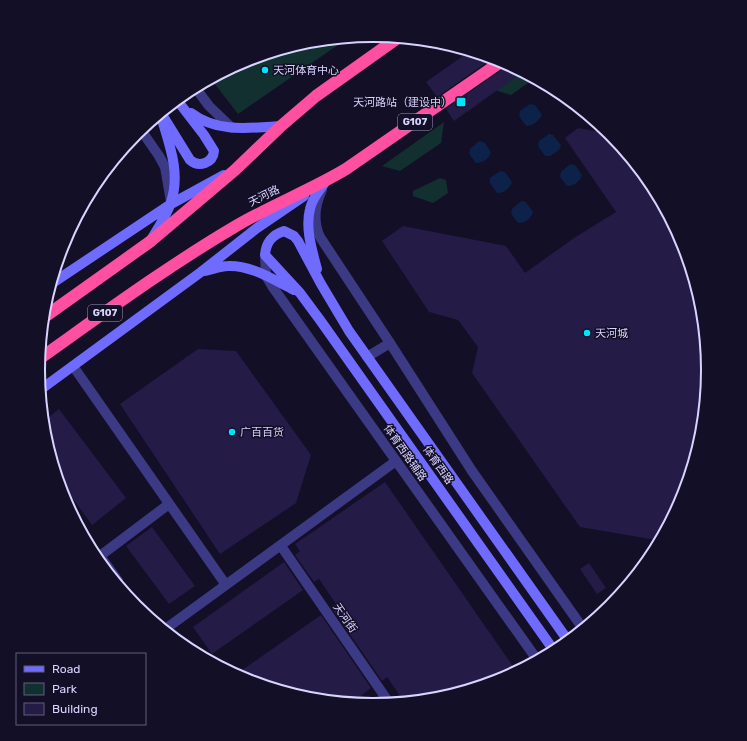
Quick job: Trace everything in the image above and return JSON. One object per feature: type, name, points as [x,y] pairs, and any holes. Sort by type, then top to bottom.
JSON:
[{"type":"highway","name":"G107","points":[[50,313],[151,241],[234,170],[316,96],[392,43]]},
{"type":"highway","name":"天河路","points":[[46,354],[171,267],[217,237],[254,215],[326,181],[373,151],[495,66]]},
{"type":"main road","points":[[181,104],[197,118],[211,124],[232,128],[281,126]]},
{"type":"main road","points":[[163,119],[190,160],[194,163],[201,164],[206,162],[212,157],[214,150],[181,105]]},
{"type":"main road","points":[[151,241],[171,204],[175,188],[175,165],[162,120]]},
{"type":"main road","points":[[58,280],[171,204],[234,170]]},
{"type":"main road","points":[[46,386],[201,272],[257,228],[326,181]]},
{"type":"main road","points":[[320,284],[309,225],[310,209],[326,181]]},
{"type":"main road","points":[[265,255],[267,242],[271,238],[284,231],[289,233],[298,242],[320,284]]},
{"type":"main road","name":"体育西路","points":[[265,255],[300,293],[551,647]]},
{"type":"main road","points":[[201,272],[228,266],[243,268],[266,276],[300,293]]},
{"type":"main road","name":"体育西路","points":[[320,284],[367,357],[565,637]]},
{"type":"street","points":[[198,92],[209,106],[232,128]]},
{"type":"street","points":[[144,135],[159,156],[164,167],[171,204]]},
{"type":"street","points":[[326,181],[316,207],[316,230],[324,244],[390,343],[472,471],[580,625]]},
{"type":"street","points":[[265,255],[266,276]]},
{"type":"street","name":"体育西路辅路","points":[[266,276],[535,657]]},
{"type":"street","points":[[367,357],[390,343]]},
{"type":"street","points":[[73,366],[226,584]]},
{"type":"street","points":[[170,627],[226,584],[281,546],[396,461]]},
{"type":"street","points":[[101,555],[169,504]]},
{"type":"street","name":"天河街","points":[[281,546],[386,698]]},
{"type":"green space","name":"天河体育中心","points":[[339,44],[238,114],[214,83],[268,59],[309,48]]},
{"type":"green space","points":[[516,75],[530,82],[511,95],[494,90]]},
{"type":"green space","points":[[444,122],[441,143],[400,171],[382,166]]},
{"type":"green space","points":[[440,178],[446,180],[448,193],[433,203],[413,196],[413,191]]},
{"type":"water","points":[[530,104],[535,105],[542,115],[536,123],[526,126],[519,116],[520,111]]},
{"type":"water","points":[[549,134],[553,135],[561,145],[559,150],[550,156],[545,156],[538,146],[539,141]]},
{"type":"water","points":[[479,141],[484,142],[491,152],[489,157],[485,160],[476,163],[469,154],[470,149]]},
{"type":"water","points":[[570,164],[575,165],[582,175],[580,180],[576,183],[567,186],[560,177],[561,172]]},
{"type":"water","points":[[500,171],[505,172],[512,182],[506,190],[497,193],[490,183],[490,178]]},
{"type":"water","points":[[521,201],[526,202],[533,212],[531,217],[527,220],[518,223],[511,214],[512,209]]},
{"type":"building","points":[[465,55],[487,62],[437,97],[426,82]]},
{"type":"building","points":[[503,69],[518,76],[454,121],[446,109]]},
{"type":"building","name":"天河城","points":[[578,128],[599,132],[634,171],[647,188],[668,225],[685,265],[696,306],[702,370],[696,435],[685,476],[668,516],[655,540],[580,527],[472,373],[478,347],[458,320],[429,312],[382,241],[403,226],[506,246],[525,273],[574,238],[616,212],[565,138]]},
{"type":"building","points":[[198,349],[236,351],[311,455],[296,503],[220,554],[120,404]]},
{"type":"building","points":[[59,409],[126,498],[92,525],[69,493],[56,456],[49,417]]},
{"type":"building","points":[[385,482],[514,667],[479,682],[459,688],[438,693],[401,697],[387,677],[382,681],[331,607],[336,604],[319,579],[314,582],[295,555],[300,551],[295,544]]},
{"type":"building","points":[[152,527],[195,586],[169,604],[126,546]]},
{"type":"building","points":[[284,562],[303,590],[212,654],[193,627]]},
{"type":"building","points":[[589,563],[606,588],[597,594],[580,569]]},
{"type":"building","points":[[321,615],[371,688],[358,698],[331,696],[288,688],[268,682],[241,671]]},
{"type":"place","name":"天河体育中心","points":[[265,70]]},
{"type":"place","name":"天河路站（建设中）","points":[[461,102]]},
{"type":"place","name":"天河城","points":[[587,333]]},
{"type":"place","name":"广百百货","points":[[232,432]]}]
